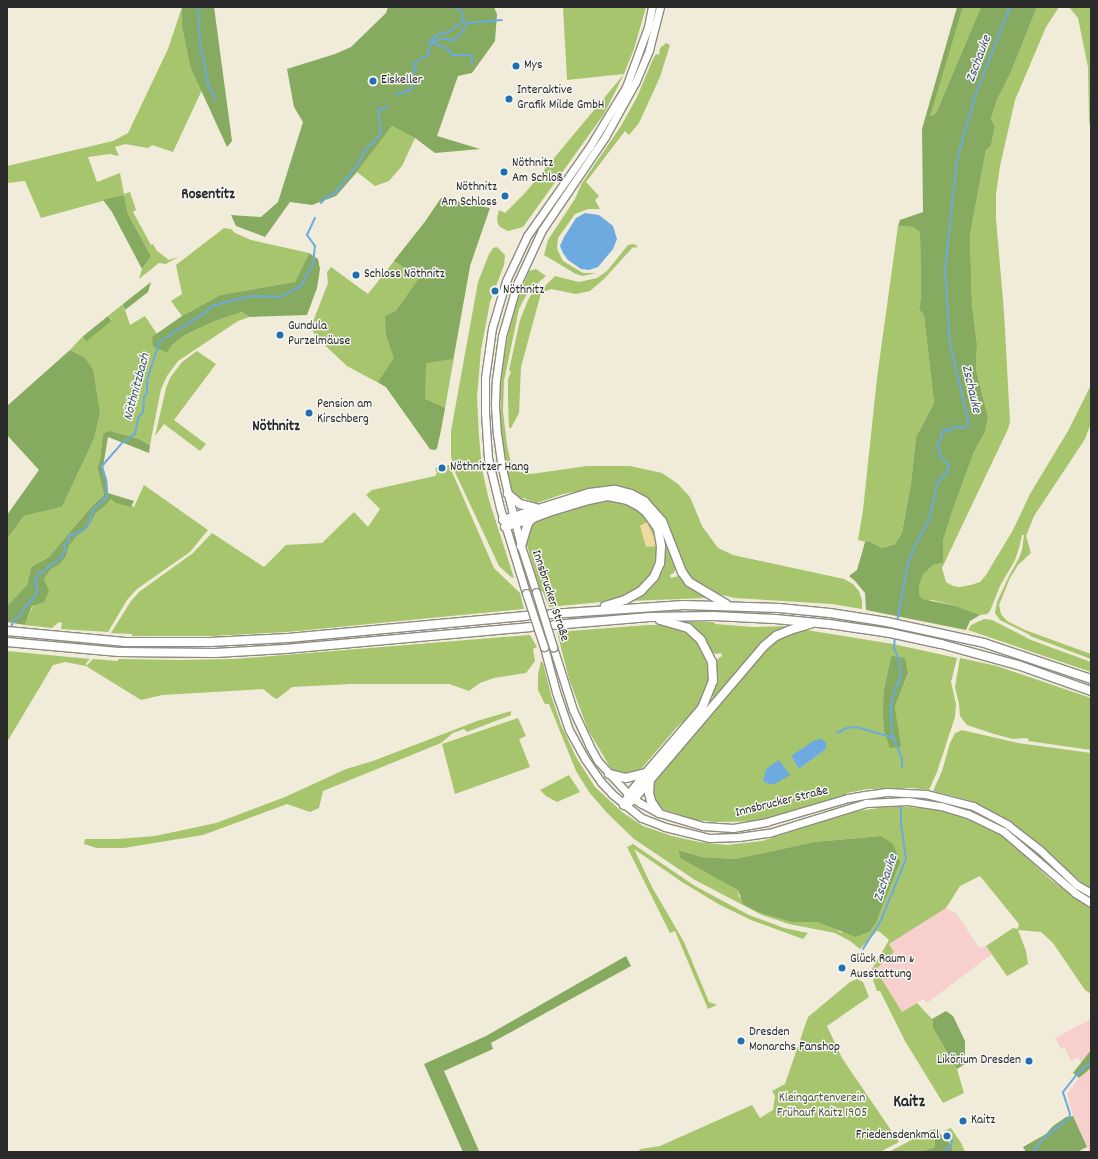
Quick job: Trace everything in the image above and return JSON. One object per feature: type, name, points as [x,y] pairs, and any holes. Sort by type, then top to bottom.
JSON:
[{"type":"highway","points":[[504,523],[566,498],[603,490],[615,490],[631,494],[644,501],[662,521],[682,572],[689,582],[728,605]]},
{"type":"highway","points":[[508,494],[520,504],[536,509]]},
{"type":"highway","points":[[514,520],[533,518],[584,501],[608,496],[632,502],[647,513],[658,529],[661,546],[660,563],[654,577],[641,591],[625,600],[585,611]]},
{"type":"highway","points":[[521,546],[524,532],[533,518]]},
{"type":"highway","points":[[551,614],[649,606],[728,605],[830,613],[888,622],[984,643],[1091,679]]},
{"type":"highway","points":[[7,631],[125,642],[249,640],[527,616]]},
{"type":"highway","points":[[554,625],[650,617],[729,616],[829,624],[890,633],[981,654],[1091,690]]},
{"type":"highway","points":[[624,806],[702,708],[711,689],[713,672],[712,662],[706,648],[693,633],[679,625],[650,617]]},
{"type":"highway","points":[[609,774],[626,778],[648,776],[764,646],[776,636],[790,630],[817,623]]},
{"type":"highway","points":[[7,642],[119,652],[185,654],[250,652],[531,627]]},
{"type":"highway","points":[[648,776],[651,801],[659,813]]},
{"type":"main road","name":"Innsbrucker Straße","points":[[652,7],[648,27],[626,86],[590,146],[527,236],[513,262],[502,292],[492,328],[486,362],[484,413],[488,458],[504,523],[544,647],[556,692],[570,730],[592,770],[624,806],[642,818],[653,822],[708,838],[739,837],[769,833],[850,806],[886,801],[908,801],[941,806],[968,814],[1003,831],[1075,893],[1091,903]]},
{"type":"main road","name":"Innsbrucker Straße","points":[[660,7],[649,50],[625,105],[542,230],[523,270],[512,300],[498,356],[495,404],[502,469],[521,546],[568,694],[583,733],[598,762],[609,774],[632,797],[659,813],[703,826],[733,828],[766,822],[848,798],[888,792],[910,792],[943,798],[974,806],[1008,825],[1039,849],[1077,885],[1091,893]]},
{"type":"shaded area","points":[[946,908],[957,914],[979,948],[986,946],[992,954],[927,1003],[923,999],[902,1012],[875,970],[894,952],[889,944]]},
{"type":"shaded area","points":[[1091,1019],[1091,1050],[1081,1063],[1078,1057],[1071,1061],[1065,1048],[1061,1049],[1055,1038]]},
{"type":"shaded area","points":[[1091,1068],[1091,1152],[1089,1152],[1073,1116],[1067,1094],[1079,1078]]},
{"type":"green space","points":[[182,7],[182,27],[190,66],[202,90],[173,152],[152,145],[148,148],[125,144],[115,147],[119,156],[110,154],[88,157],[97,182],[120,173],[124,194],[130,192],[136,210],[133,212],[151,245],[153,244],[157,251],[169,260],[178,257],[166,264],[159,263],[139,279],[142,269],[151,256],[128,214],[124,195],[41,218],[25,181],[7,183],[7,166],[113,141],[128,133],[168,49]]},
{"type":"green space","points":[[182,7],[214,7],[232,141],[227,147],[190,66],[182,27]]},
{"type":"green space","points":[[388,7],[494,7],[497,14],[495,41],[472,73],[458,76],[437,136],[480,149],[435,153],[415,138],[392,126],[357,172],[336,196],[312,205],[290,202],[265,237],[236,226],[231,215],[261,217],[278,202],[303,122],[294,107],[287,69],[335,54],[351,47],[386,13]]},
{"type":"green space","points":[[563,7],[646,7],[634,49],[624,74],[567,80]]},
{"type":"green space","points":[[957,7],[963,7],[930,116],[936,113],[981,7],[1037,7],[1011,72],[997,100],[991,119],[995,126],[991,146],[986,150],[970,235],[972,304],[977,344],[976,370],[988,417],[985,432],[974,452],[952,512],[943,541],[943,563],[933,565],[923,575],[919,585],[919,594],[922,599],[956,606],[980,615],[970,621],[966,630],[866,610],[865,593],[849,576],[857,570],[865,542],[869,541],[882,548],[895,544],[902,533],[911,483],[916,437],[934,403],[924,316],[919,309],[921,297],[920,232],[913,227],[898,226],[900,220],[923,212],[922,129]]},
{"type":"green space","points":[[963,7],[981,7],[936,113],[929,116]]},
{"type":"green space","points":[[1037,7],[1059,7],[1046,27],[1015,100],[1000,166],[996,194],[996,219],[1004,312],[1010,422],[942,568],[946,582],[953,586],[960,587],[980,582],[986,575],[1013,530],[1030,494],[1068,431],[1091,385],[1091,423],[1085,439],[1034,516],[1026,536],[1031,553],[1018,565],[1010,578],[999,605],[1001,614],[1007,621],[1025,630],[1091,654],[1091,659],[1030,636],[1000,620],[995,613],[997,602],[1022,550],[1024,535],[1022,535],[1015,560],[1000,586],[990,611],[987,614],[980,615],[956,606],[932,600],[926,601],[921,599],[919,594],[919,584],[923,575],[933,565],[943,563],[943,541],[952,512],[974,452],[985,432],[988,417],[976,370],[977,344],[972,304],[970,235],[986,150],[991,146],[995,126],[991,119],[997,100],[1011,72]]},
{"type":"green space","points":[[1069,7],[1091,7],[1091,132],[1089,120],[1088,67],[1078,18]]},
{"type":"green space","points":[[666,43],[670,45],[660,77],[639,123],[629,135],[625,131],[586,182],[599,196],[595,200],[600,209],[588,209],[575,214],[558,238],[557,249],[563,261],[583,273],[596,273],[583,276],[576,274],[544,255],[548,240],[575,199],[582,183],[621,126],[637,97],[653,59],[656,54],[659,55],[660,48]]},
{"type":"green space","points":[[624,74],[604,114],[523,227],[508,231],[500,227],[497,218],[499,210],[505,213],[525,193]]},
{"type":"green space","points":[[392,126],[415,138],[402,166],[389,181],[375,186],[357,172]]},
{"type":"green space","points":[[124,195],[128,214],[151,256],[142,269],[112,212],[103,200]]},
{"type":"green space","points":[[441,198],[490,208],[470,266],[453,359],[426,363],[425,399],[445,408],[437,448],[435,450],[430,449],[386,387],[378,382],[394,358],[386,335],[385,316],[396,311],[420,277],[394,261],[424,223]]},
{"type":"green space","points":[[424,223],[470,266],[441,431],[437,448],[435,450],[430,449],[386,387],[347,366],[316,337],[311,327],[328,283],[327,272],[331,267],[368,294]]},
{"type":"green space","points":[[898,226],[913,227],[920,232],[921,297],[919,309],[924,316],[934,403],[916,437],[911,483],[902,533],[895,544],[882,548],[869,541],[865,542],[858,540],[863,510],[877,378]]},
{"type":"green space","points":[[224,228],[231,229],[235,233],[251,240],[309,253],[295,282],[220,295],[182,316],[171,301],[182,294],[176,265]]},
{"type":"green space","points":[[633,244],[638,246],[635,248],[633,247],[604,279],[590,291],[576,294],[551,289],[541,293],[521,367],[519,413],[511,428],[509,428],[508,379],[511,372],[509,370],[520,320],[531,295],[543,288],[555,276],[579,282],[597,278],[607,271],[628,245]]},
{"type":"green space","points":[[497,247],[505,255],[504,265],[490,302],[481,350],[477,397],[479,436],[482,469],[489,500],[514,578],[499,566],[454,470],[451,456],[451,431],[478,282],[489,254],[493,248]]},
{"type":"green space","points":[[309,253],[318,259],[320,269],[317,288],[307,315],[250,317],[242,312],[215,321],[185,335],[171,346],[167,353],[153,346],[152,337],[182,316],[220,295],[295,282]]},
{"type":"green space","points":[[536,269],[546,276],[528,292],[519,309],[504,381],[503,411],[507,445],[510,459],[516,470],[531,474],[587,466],[630,466],[662,473],[678,484],[690,497],[702,526],[718,548],[733,555],[844,579],[853,584],[859,591],[862,600],[862,609],[832,604],[735,598],[714,593],[698,585],[686,571],[667,524],[656,507],[649,501],[615,487],[602,487],[563,494],[537,503],[523,498],[520,499],[513,494],[505,474],[498,421],[500,420],[501,374],[512,313],[529,271]]},
{"type":"green space","points":[[151,282],[148,292],[125,310],[123,304]]},
{"type":"green space","points":[[123,304],[130,325],[145,316],[157,334],[152,337],[171,346],[185,335],[215,321],[242,312],[250,317],[238,321],[178,361],[167,376],[161,389],[150,445],[139,439],[103,434],[100,460],[97,467],[104,495],[91,507],[49,557],[31,567],[27,585],[8,605],[7,611],[7,539],[24,516],[62,507],[94,439],[100,413],[84,357],[70,350],[82,337],[86,341],[112,320],[108,316]]},
{"type":"green space","points":[[108,316],[112,321],[86,341],[82,337]]},
{"type":"green space","points":[[70,350],[84,357],[93,370],[100,413],[94,439],[62,507],[24,516],[7,539],[7,515],[39,470],[7,435],[7,406]]},
{"type":"green space","points":[[197,351],[216,364],[174,420],[206,444],[200,451],[164,424],[155,436],[166,388],[170,378],[182,362]]},
{"type":"green space","points":[[109,431],[139,439],[150,445],[149,453],[108,437],[103,467],[107,480],[108,493],[134,501],[131,507],[116,503],[111,499],[96,513],[88,528],[77,536],[69,546],[66,557],[59,565],[51,569],[44,579],[49,591],[44,602],[32,606],[25,625],[7,622],[8,605],[27,585],[31,567],[49,557],[91,507],[104,495],[97,467],[100,460],[103,434]]},
{"type":"green space","points":[[449,465],[494,568],[520,593],[524,609],[287,632],[212,636],[132,636],[132,634],[111,633],[131,601],[139,592],[193,553],[212,533],[264,567],[286,545],[322,543],[354,512],[368,527],[380,509],[366,495],[372,490],[435,476],[437,473],[435,468]]},
{"type":"green space","points":[[144,485],[208,530],[190,552],[137,589],[127,600],[108,632],[61,629],[62,623],[59,622],[52,628],[25,625],[44,579],[51,569],[59,565],[66,557],[69,546],[77,536],[88,528],[96,513],[111,499],[134,507]]},
{"type":"green space","points":[[616,493],[632,498],[641,503],[654,516],[661,530],[654,518],[640,504],[623,497],[606,495],[583,500],[526,518],[526,516],[589,496]]},
{"type":"green space","points":[[608,499],[626,502],[645,514],[655,530],[658,556],[652,575],[635,592],[618,599],[549,607],[539,586],[526,542],[529,530],[535,523],[544,517],[598,500]]},
{"type":"green space","points":[[661,530],[676,568],[674,573],[670,575],[671,578],[679,576],[693,590],[706,598],[629,601],[650,586],[659,573],[664,556],[664,545]]},
{"type":"green space","points":[[984,619],[992,620],[1031,640],[1091,662],[1091,672],[968,630],[971,625]]},
{"type":"green space","points":[[686,622],[714,622],[715,624],[754,627],[791,626],[709,705],[713,697],[716,681],[715,661],[722,656],[721,653],[716,654],[712,652],[703,637],[685,624]]},
{"type":"green space","points":[[666,625],[685,631],[694,638],[699,643],[709,663],[709,681],[703,700],[694,712],[677,727],[641,769],[626,775],[617,773],[610,767],[588,730],[569,679],[557,632]]},
{"type":"green space","points":[[806,630],[893,644],[957,658],[951,682],[956,704],[955,717],[937,772],[929,790],[913,788],[868,789],[847,793],[847,795],[764,821],[715,822],[696,820],[662,809],[654,800],[652,790],[655,778],[763,650],[782,637],[794,632]],"holes":[[[891,656],[908,675],[895,707],[900,746],[884,689]],[[826,749],[799,769],[791,756]]]},
{"type":"green space","points":[[530,635],[537,647],[533,649],[535,661],[526,673],[494,678],[480,683],[469,691],[449,684],[351,684],[292,687],[277,699],[263,689],[162,695],[141,700],[86,666],[93,659],[118,661],[118,659],[234,659]]},
{"type":"green space","points":[[7,651],[90,659],[86,663],[86,666],[65,662],[53,665],[7,742]]},
{"type":"green space","points":[[891,656],[905,658],[908,674],[895,707],[901,747],[890,748],[884,731],[883,712],[884,689]]},
{"type":"green space","points":[[960,658],[997,666],[1091,698],[1091,750],[1028,741],[1029,739],[1025,738],[1013,739],[967,725],[960,716],[955,687]]},
{"type":"green space","points":[[541,661],[543,663],[561,725],[576,757],[595,787],[622,812],[643,826],[672,836],[699,842],[727,845],[762,841],[852,812],[892,806],[940,809],[960,815],[991,829],[1008,840],[1051,880],[1091,909],[1091,994],[1085,990],[1053,943],[1041,932],[1018,930],[1026,951],[1028,964],[1007,976],[986,946],[1013,928],[1018,929],[1019,924],[980,876],[960,886],[946,908],[889,944],[894,952],[875,970],[871,971],[889,940],[880,932],[877,931],[860,949],[850,941],[835,933],[789,924],[762,915],[695,880],[634,839],[607,813],[589,792],[576,771],[549,704],[545,704],[538,690],[538,675]],"holes":[[[881,836],[842,933],[830,926],[817,922],[792,922],[739,897],[738,890],[680,858],[680,850],[702,857],[735,859],[814,842]]]},
{"type":"green space","points":[[511,711],[511,715],[467,732],[464,729],[453,733],[441,743],[323,791],[319,808],[310,812],[287,804],[203,835],[124,848],[97,848],[84,844],[85,839],[117,839],[155,836],[216,823],[285,797],[346,769],[373,761],[477,721]]},
{"type":"green space","points":[[518,718],[526,736],[519,739],[530,767],[455,794],[442,744]]},
{"type":"green space","points":[[962,730],[1018,743],[1091,753],[1091,890],[1008,821],[968,800],[933,791],[942,771],[950,743],[955,733]]},
{"type":"green space","points":[[569,775],[580,792],[557,802],[546,796],[540,790]]},
{"type":"green space","points":[[881,836],[893,844],[900,862],[876,922],[870,931],[856,937],[817,922],[792,922],[758,912],[743,904],[738,890],[680,858],[679,850],[702,857],[735,859],[814,842]]},
{"type":"green space","points":[[633,844],[695,886],[749,915],[784,928],[808,933],[803,939],[751,920],[720,905],[682,882],[634,849],[652,887],[684,942],[709,1002],[717,1005],[708,1009],[675,931],[670,933],[627,847]]},
{"type":"green space","points":[[626,956],[631,966],[491,1043],[493,1049],[444,1071],[479,1151],[463,1152],[424,1064],[486,1036]]},
{"type":"green space","points":[[879,975],[902,1012],[917,1003],[932,1019],[933,1028],[957,1069],[964,1093],[943,1103],[905,1041],[880,991],[877,991],[873,980]]},
{"type":"green space","name":"Kleingartenverein Frühauf Kaitz 1905","points":[[857,979],[863,982],[869,997],[827,1026],[842,1058],[899,1142],[880,1152],[637,1152],[641,1149],[660,1146],[752,1105],[760,1118],[773,1110],[775,1096],[772,1091],[785,1084],[808,1017],[850,982]]},
{"type":"green space","points":[[946,1011],[953,1016],[965,1041],[965,1064],[957,1069],[933,1028],[932,1019]]},
{"type":"green space","points":[[1091,1050],[1091,1068],[1079,1078],[1073,1073]]},
{"type":"green space","points":[[1073,1116],[1087,1147],[1077,1152],[1026,1152],[1023,1147],[1046,1134],[1053,1126],[1066,1117]]},
{"type":"green space","points":[[938,1128],[941,1135],[935,1138],[935,1147],[921,1152],[889,1152],[928,1131]]},
{"type":"green space","points":[[951,1128],[965,1151],[954,1152],[944,1131]]},
{"type":"green space","points":[[945,1135],[954,1152],[921,1152],[935,1147],[935,1138]]},
{"type":"sand","points":[[647,522],[654,537],[656,546],[646,547],[640,526]]},
{"type":"water","points":[[585,213],[599,215],[613,226],[617,239],[613,249],[598,267],[589,270],[581,269],[568,260],[560,246],[576,218]]},
{"type":"water","points":[[821,739],[826,742],[826,749],[799,769],[791,756],[815,740]]},
{"type":"water","points":[[779,760],[790,775],[775,784],[769,784],[763,781],[766,769]]},
{"type":"waterway","points":[[198,7],[200,42],[208,84],[215,99]]},
{"type":"waterway","name":"Nöthnitzbach","points":[[431,41],[437,35],[448,32],[464,21],[462,12],[455,7]]},
{"type":"waterway","name":"Zschauke","points":[[897,622],[908,563],[929,520],[938,482],[947,472],[949,465],[941,457],[937,445],[945,429],[948,432],[955,427],[963,428],[967,426],[968,420],[950,344],[945,270],[957,159],[976,93],[1010,7]]},
{"type":"waterway","points":[[431,42],[445,38],[452,41],[459,36],[467,23],[502,20]]},
{"type":"waterway","name":"Nöthnitzbach","points":[[396,94],[410,91],[414,82],[411,75],[416,70],[413,64],[429,54],[430,42],[448,49],[452,55],[471,55],[472,64]]},
{"type":"waterway","name":"Nöthnitzbach","points":[[321,203],[326,197],[334,194],[356,167],[366,149],[375,141],[381,132],[378,110],[388,107]]},
{"type":"waterway","name":"Nöthnitzbach","points":[[10,629],[14,620],[21,615],[23,609],[35,596],[38,589],[35,583],[38,575],[62,557],[65,550],[64,545],[69,541],[69,536],[84,530],[89,523],[93,510],[107,497],[106,480],[102,466],[123,442],[135,434],[138,418],[143,412],[144,397],[147,393],[147,380],[159,342],[206,312],[212,306],[251,296],[281,297],[301,286],[313,264],[315,246],[307,235],[315,218]]},
{"type":"waterway","name":"Zschauke","points":[[895,636],[894,648],[899,659],[901,670],[900,680],[895,689],[891,705],[891,717],[892,734],[902,759],[902,767]]},
{"type":"waterway","points":[[837,733],[847,728],[856,727],[894,738]]},
{"type":"waterway","name":"Zschauke","points":[[863,949],[881,920],[906,859],[901,825],[901,807]]},
{"type":"waterway","points":[[1033,1152],[1042,1140],[1069,1118],[1070,1114],[1063,1092],[1078,1073],[1091,1062]]},
{"type":"waterway","points":[[931,1152],[944,1152],[951,1146],[952,1140]]},
{"type":"place","name":"Mys","points":[[516,66]]},
{"type":"place","name":"Eiskeller","points":[[373,81]]},
{"type":"place","name":"Interaktive Grafik Milde GmbH","points":[[509,99]]},
{"type":"place","name":"Nöthnitz Am Schloß","points":[[504,172]]},
{"type":"place","name":"Nöthnitz Am Schloss","points":[[505,196]]},
{"type":"place","name":"Schloss Nöthnitz","points":[[356,275]]},
{"type":"place","name":"Nöthnitz","points":[[495,291]]},
{"type":"place","name":"Gundula Purzelmäuse","points":[[280,335]]},
{"type":"place","name":"Pension am Kirschberg","points":[[309,413]]},
{"type":"place","name":"Nöthnitzer Hang","points":[[442,468]]},
{"type":"place","name":"Glück Raum & Ausstattung","points":[[842,968]]},
{"type":"place","name":"Dresden Monarchs Fanshop","points":[[741,1041]]},
{"type":"place","name":"Likörium Dresden","points":[[1029,1061]]},
{"type":"place","name":"Kaitz","points":[[963,1121]]},
{"type":"place","name":"Friedensdenkmal","points":[[947,1136]]},
{"type":"district","name":"Rosentitz","points":[[208,196]]},
{"type":"district","name":"Nöthnitz","points":[[276,428]]},
{"type":"district","name":"Kaitz","points":[[909,1104]]}]
